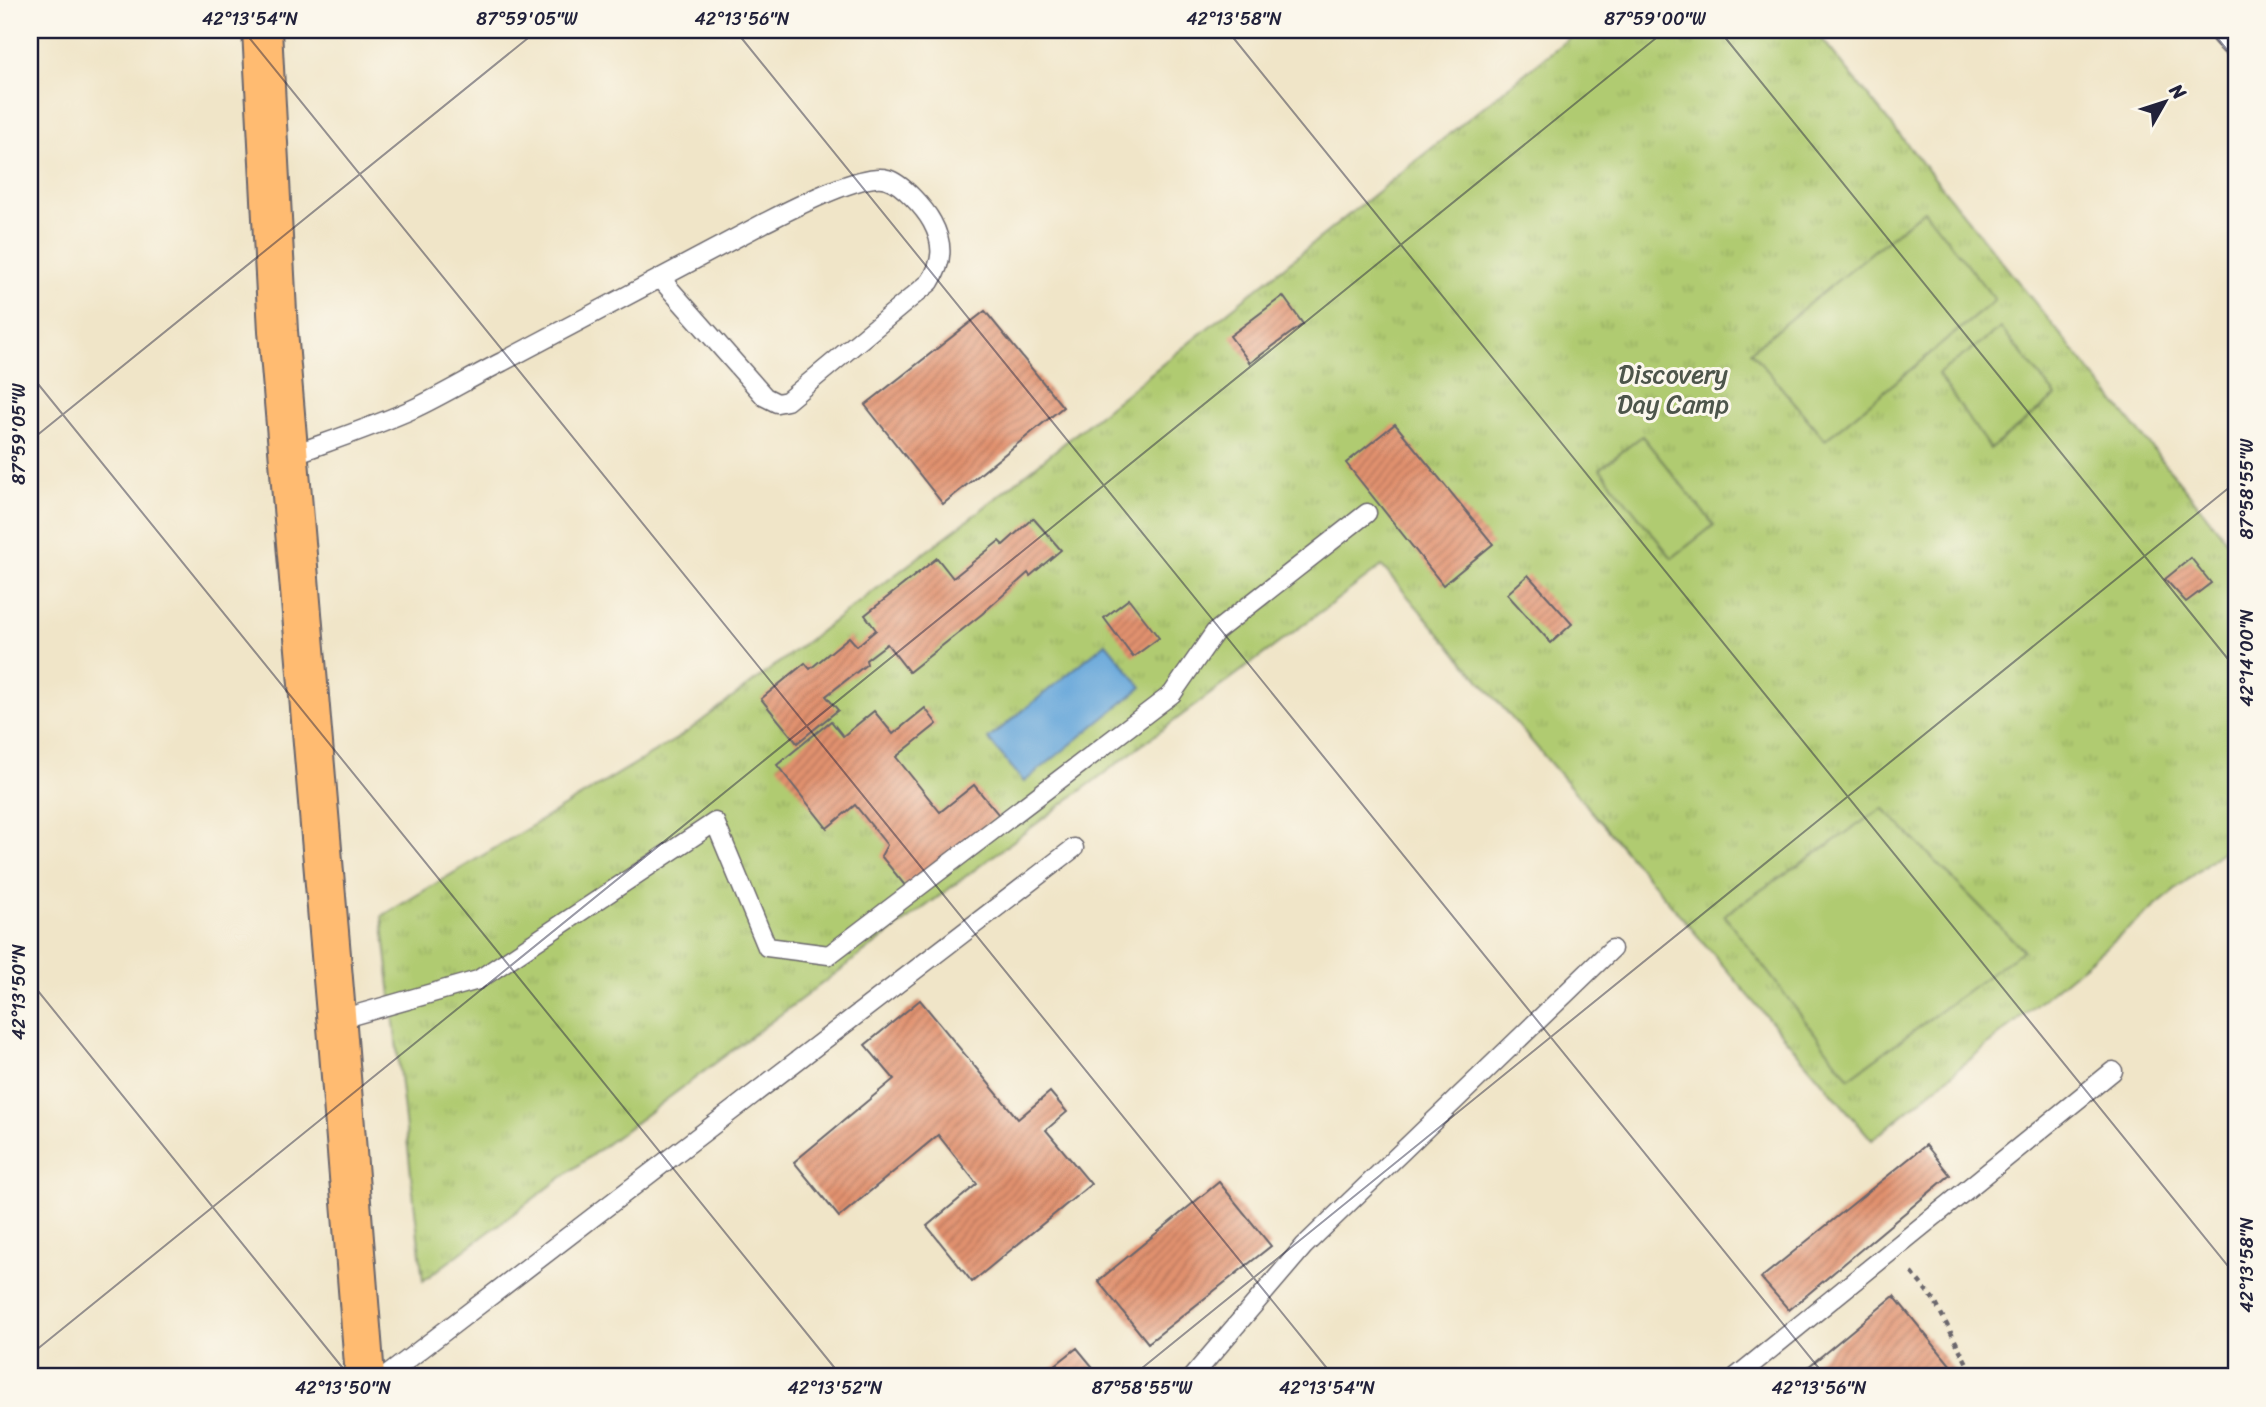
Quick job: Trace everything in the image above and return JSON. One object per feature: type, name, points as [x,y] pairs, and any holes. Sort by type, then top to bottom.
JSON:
[{"type":"main road","points":[[262,30],[278,331],[365,1377]]},
{"type":"street","points":[[2227,30],[2236,40]]},
{"type":"lane","points":[[289,456],[413,409],[660,278],[813,198],[868,179],[887,178],[910,194],[932,222],[941,249],[939,267],[930,282],[786,401],[777,403],[765,397],[660,278]]},
{"type":"lane","points":[[337,1020],[478,980],[715,822],[767,947],[829,955],[1172,695],[1215,632],[1367,513]]},
{"type":"lane","points":[[384,1377],[1073,848]]},
{"type":"lane","points":[[1192,1377],[1304,1246],[1612,949]]},
{"type":"lane","points":[[1736,1377],[2113,1071]]},
{"type":"path","points":[[1894,1250],[1934,1300],[1974,1377]]},
{"type":"green space","name":"Discovery Day Camp","points":[[1579,30],[1815,30],[2236,552],[2236,840],[1872,1140],[1382,566],[423,1281],[382,916],[683,735],[977,513]]},
{"type":"green space","points":[[1924,210],[1995,300],[1825,440],[1751,351]]},
{"type":"green space","points":[[2001,328],[2056,396],[1990,449],[1938,374]]},
{"type":"green space","points":[[1642,436],[1714,525],[1672,558],[1600,469]]},
{"type":"green space","points":[[1883,808],[2023,950],[1849,1078],[1724,915]]},
{"type":"water","points":[[1106,643],[1142,687],[1024,782],[988,739]]},
{"type":"building","points":[[1283,296],[1303,324],[1250,363],[1230,336]]},
{"type":"building","points":[[985,311],[1063,407],[943,504],[865,405]]},
{"type":"building","points":[[1395,424],[1493,544],[1443,585],[1346,463]]},
{"type":"building","points":[[1033,518],[1061,550],[1030,576],[1028,573],[909,672],[887,644],[866,660],[867,664],[826,696],[838,710],[797,743],[761,699],[805,663],[810,669],[849,637],[857,646],[876,630],[865,615],[937,558],[953,578],[999,541],[1003,545]]},
{"type":"building","points":[[2191,558],[2211,583],[2186,602],[2165,579]]},
{"type":"building","points":[[1528,575],[1572,624],[1551,643],[1507,594]]},
{"type":"building","points":[[1129,599],[1159,638],[1133,657],[1104,618]]},
{"type":"building","points":[[925,708],[937,724],[896,757],[940,812],[974,785],[999,815],[907,888],[881,856],[887,845],[855,805],[827,828],[777,765],[831,721],[843,736],[874,711],[893,734]]},
{"type":"building","points":[[920,1000],[1018,1119],[1050,1092],[1067,1112],[1046,1130],[1091,1184],[972,1282],[927,1226],[977,1184],[938,1135],[839,1217],[794,1162],[894,1079],[865,1045]]},
{"type":"building","points":[[1926,1145],[1950,1175],[1789,1310],[1761,1278]]},
{"type":"building","points":[[1219,1182],[1271,1246],[1148,1343],[1098,1281]]},
{"type":"building","points":[[1894,1296],[1960,1377],[1796,1377]]},
{"type":"building","points":[[1077,1348],[1101,1377],[1040,1377]]}]
